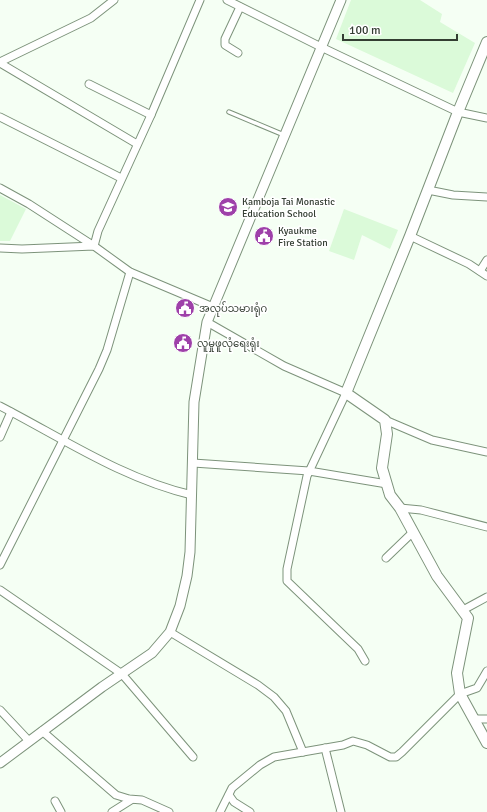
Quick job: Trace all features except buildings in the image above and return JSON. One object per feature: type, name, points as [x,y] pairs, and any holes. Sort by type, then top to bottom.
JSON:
[{"type":"main road","points":[[487,42],[346,393],[385,420],[387,434],[382,468],[390,495],[400,508],[437,576],[468,618],[457,673],[460,694],[487,744]]},
{"type":"street","points":[[0,63],[91,18],[114,0]]},
{"type":"street","points":[[94,246],[98,231],[151,115],[200,0]]},
{"type":"street","points":[[227,0],[321,47],[458,112],[487,118]]},
{"type":"street","points":[[0,763],[102,687],[152,653],[170,632],[180,606],[187,576],[190,552],[194,402],[207,322],[341,0]]},
{"type":"street","points":[[238,53],[224,43],[240,7]]},
{"type":"street","points":[[0,63],[137,144]]},
{"type":"street","points":[[89,84],[151,115]]},
{"type":"street","points":[[0,117],[122,178]]},
{"type":"street","points":[[0,188],[29,204],[94,246],[130,272],[213,307]]},
{"type":"street","points":[[428,190],[453,195],[487,197]]},
{"type":"street","points":[[410,236],[469,264],[487,276]]},
{"type":"street","points":[[0,248],[22,249],[94,246]]},
{"type":"street","points":[[480,271],[487,260]]},
{"type":"street","points":[[0,565],[91,387],[104,357],[130,272]]},
{"type":"street","points":[[207,322],[284,366],[346,393],[307,476],[287,569],[287,581],[358,649],[364,661]]},
{"type":"street","points":[[0,406],[102,461],[173,491],[192,495]]},
{"type":"street","points":[[0,437],[11,412]]},
{"type":"street","points":[[385,420],[432,440],[487,452]]},
{"type":"street","points":[[193,463],[309,471],[387,484]]},
{"type":"street","points":[[400,508],[421,510],[487,527]]},
{"type":"street","points":[[386,558],[413,532]]},
{"type":"street","points":[[0,590],[122,674],[193,758]]},
{"type":"street","points":[[462,610],[487,597]]},
{"type":"street","points":[[170,632],[258,685],[274,697],[286,711],[303,752]]},
{"type":"street","points":[[220,812],[232,788],[260,765],[274,757],[343,745],[353,741],[367,745],[390,757],[396,757],[460,694],[477,688],[487,671]]},
{"type":"street","points":[[0,710],[29,741]]},
{"type":"street","points":[[474,719],[487,719]]},
{"type":"street","points":[[42,731],[116,796],[131,800],[142,800],[168,812]]},
{"type":"street","points":[[325,748],[341,812]]},
{"type":"street","points":[[229,795],[234,802],[250,812]]},
{"type":"street","points":[[112,812],[131,800]]},
{"type":"street","points":[[55,801],[61,812]]},
{"type":"lane","points":[[229,112],[284,135]]},
{"type":"shaded area","points":[[351,0],[420,0],[442,14],[440,22],[475,43],[453,93],[336,39]]},
{"type":"shaded area","points":[[0,195],[26,209],[10,241],[0,241]]},
{"type":"shaded area","points":[[344,209],[398,230],[390,249],[362,235],[354,260],[329,251]]},
{"type":"place","name":"Kamboja Tai Monastic Education School","points":[[228,207]]},
{"type":"place","name":"Kyaukme Fire Station","points":[[264,236]]},
{"type":"place","name":"အလုပ်သမားရုံဂ","points":[[185,308]]},
{"type":"place","name":"လူမှုဖူလုံရေးရုံး","points":[[183,343]]}]
